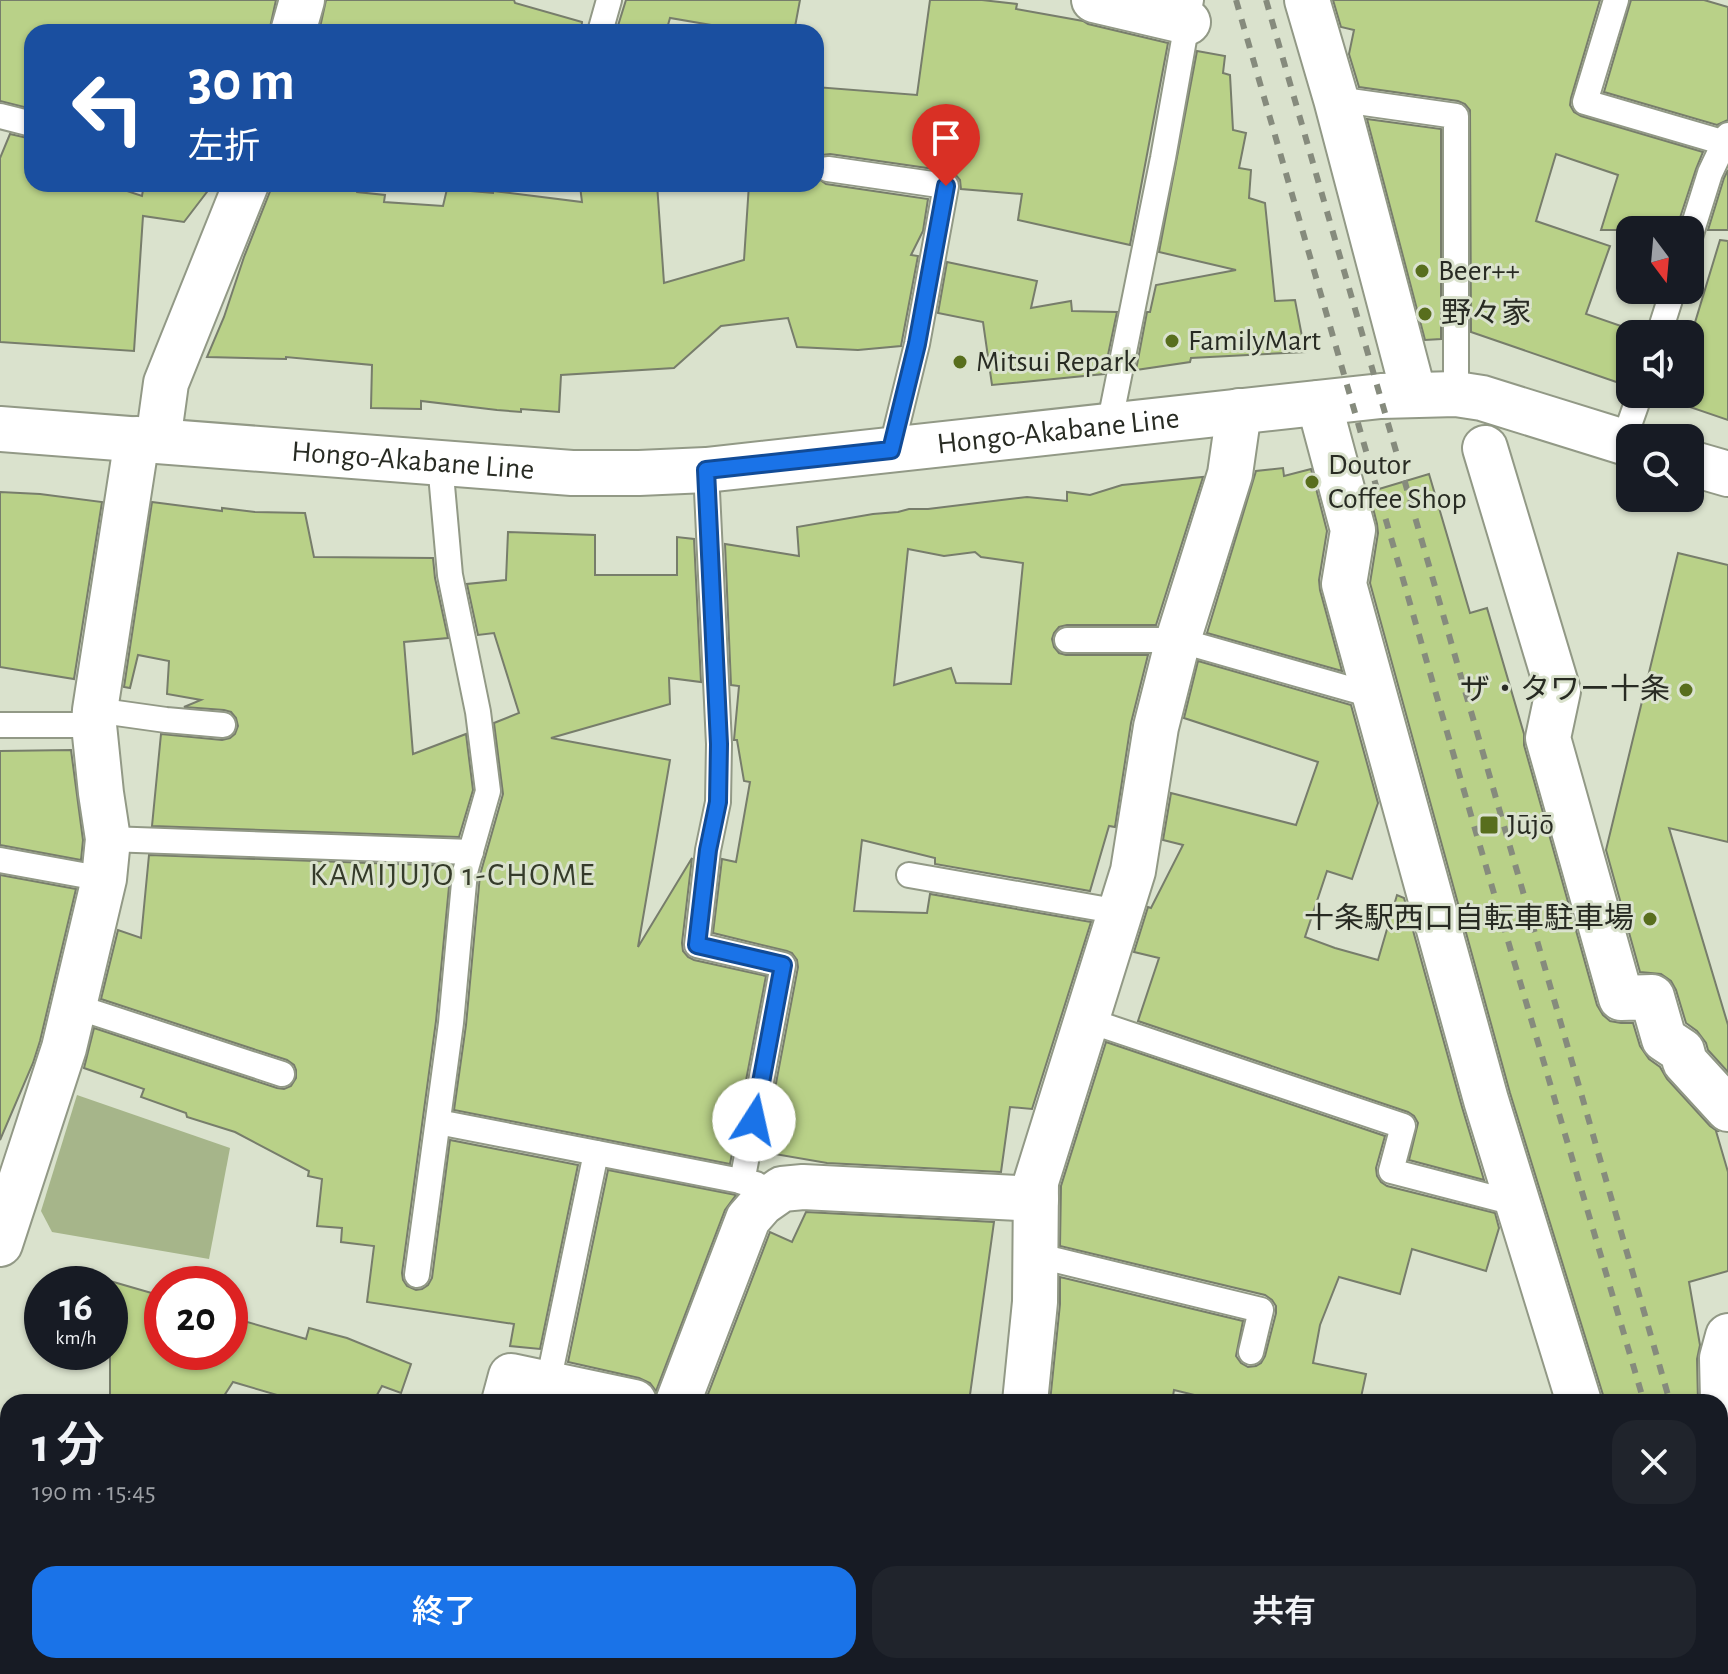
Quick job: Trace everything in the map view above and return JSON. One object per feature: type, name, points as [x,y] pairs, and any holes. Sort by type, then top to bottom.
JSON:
[{"type":"street","points":[[295,24],[302,0]]},
{"type":"street","points":[[1094,0],[1189,11]]},
{"type":"street","points":[[1307,0],[1336,99],[1435,395]]},
{"type":"street","points":[[4,1219],[64,1048],[106,859],[94,717],[147,440],[166,383],[243,192]]},
{"type":"street","name":"Hongo-Akabane Line","points":[[0,429],[572,473],[639,473],[706,470],[1381,396],[1435,395],[1482,398],[1616,440]]},
{"type":"street","points":[[1319,403],[1353,530],[1344,584],[1486,1100],[1577,1394]]},
{"type":"street","points":[[1026,1394],[1035,1302],[1036,1182],[1133,871],[1156,727],[1178,640],[1230,474],[1239,411]]},
{"type":"street","points":[[1485,448],[1558,691],[1548,738],[1621,998],[1652,997],[1664,1039],[1682,1051],[1685,1062],[1728,1109]]},
{"type":"street","points":[[1704,467],[1728,474]]},
{"type":"street","points":[[681,1394],[748,1219],[762,1203],[762,1186],[1036,1199]]},
{"type":"street","points":[[1723,1394],[1722,1358],[1728,1336]]},
{"type":"street","points":[[506,1394],[511,1376],[598,1394]]},
{"type":"lane","points":[[602,24],[609,0]]},
{"type":"lane","points":[[1616,0],[1585,102],[1727,139],[1710,173],[1697,216]]},
{"type":"lane","points":[[1109,426],[1189,11]]},
{"type":"lane","points":[[1336,99],[1456,116],[1435,395]]},
{"type":"lane","points":[[0,116],[24,122]]},
{"type":"lane","points":[[828,169],[946,186],[917,344],[891,450]]},
{"type":"lane","points":[[417,1275],[451,1023],[465,872],[488,791],[478,712],[450,575],[440,463]]},
{"type":"lane","points":[[438,1122],[762,1186],[783,965],[697,945],[719,787],[706,470]]},
{"type":"lane","points":[[1067,640],[1178,640],[1375,696]]},
{"type":"lane","points":[[0,725],[94,717],[223,725]]},
{"type":"lane","points":[[0,860],[471,852]]},
{"type":"lane","points":[[909,875],[1120,912]]},
{"type":"lane","points":[[74,1006],[282,1074]]},
{"type":"lane","points":[[1087,1020],[1403,1126],[1391,1171],[1518,1204]]},
{"type":"lane","points":[[548,1383],[596,1153]]},
{"type":"lane","points":[[1035,1255],[1261,1310],[1251,1352]]},
{"type":"green space","points":[[77,1095],[230,1148],[209,1259],[52,1232],[41,1211]]},
{"type":"building","points":[[0,0],[276,0],[271,24],[24,24],[24,107],[0,101]]},
{"type":"building","points":[[326,0],[514,0],[515,3],[582,22],[582,24],[321,24]]},
{"type":"building","points":[[626,0],[800,0],[796,24],[705,24],[670,18],[668,24],[618,24]]},
{"type":"building","points":[[930,0],[1017,4],[1016,9],[1083,21],[1168,43],[1130,245],[1018,220],[1022,194],[961,189],[960,180],[948,171],[824,155],[824,88],[917,95]]},
{"type":"building","points":[[1333,0],[1600,0],[1571,98],[1570,105],[1574,112],[1703,152],[1681,216],[1616,216],[1616,230],[1601,230],[1618,175],[1556,154],[1536,221],[1610,246],[1586,314],[1616,324],[1616,382],[1471,332],[1470,110],[1458,101],[1359,87],[1349,54],[1354,30],[1341,27]]},
{"type":"building","points":[[1631,0],[1704,0],[1728,7],[1728,120],[1717,125],[1604,92]]},
{"type":"building","points":[[1197,51],[1225,56],[1223,73],[1230,75],[1233,130],[1246,133],[1239,168],[1251,170],[1249,198],[1265,203],[1275,301],[1295,300],[1305,352],[1191,358],[1190,362],[1136,370],[1147,312],[1150,312],[1156,285],[1236,270],[1159,252]]},
{"type":"building","points":[[1367,119],[1441,129],[1441,339],[1425,340]]},
{"type":"building","points":[[10,134],[24,137],[24,192],[130,192],[142,196],[143,192],[207,192],[184,222],[143,216],[134,351],[0,342],[0,158]]},
{"type":"building","points":[[1728,170],[1728,230],[1708,230],[1724,178]]},
{"type":"building","points":[[824,183],[928,199],[923,231],[911,255],[918,256],[901,346],[858,350],[797,347],[788,318],[721,326],[674,368],[561,375],[559,412],[521,409],[521,412],[421,401],[421,409],[371,408],[372,365],[286,357],[207,357],[270,192],[357,192],[385,195],[384,202],[443,206],[446,192],[501,192],[582,202],[581,192],[658,192],[664,283],[744,260],[748,192],[824,192]]},
{"type":"building","points":[[1720,240],[1728,241],[1728,420],[1693,408],[1704,408],[1704,320],[1696,320],[1701,304],[1704,304],[1704,293]]},
{"type":"building","points":[[947,262],[1037,281],[1031,308],[1071,301],[1072,311],[1117,312],[1104,374],[992,385],[983,322],[938,313]]},
{"type":"building","points":[[1283,468],[1284,476],[1311,469],[1327,531],[1320,590],[1342,671],[1207,633],[1256,471]]},
{"type":"building","points":[[1429,474],[1470,613],[1487,608],[1597,1005],[1610,1021],[1633,1023],[1640,1046],[1649,1059],[1660,1067],[1667,1079],[1717,1131],[1728,1172],[1728,1271],[1689,1282],[1700,1345],[1698,1394],[1603,1394],[1510,1093],[1370,583],[1378,533],[1369,492]]},
{"type":"building","points":[[1203,477],[1156,625],[1067,625],[1059,627],[1052,639],[1059,653],[1066,655],[1148,655],[1131,723],[1115,827],[1109,826],[1090,891],[935,864],[935,858],[862,840],[854,911],[927,913],[930,894],[1091,922],[1032,1109],[1010,1107],[1001,1172],[827,1163],[763,1152],[798,967],[797,960],[787,951],[713,933],[722,859],[736,862],[750,782],[744,781],[737,740],[734,740],[739,686],[731,685],[725,544],[799,556],[797,527],[909,509],[1027,497],[1067,501],[1067,492],[1090,495],[1122,485]],"holes":[[[908,549],[944,556],[975,552],[981,557],[1023,563],[1011,684],[956,683],[951,668],[894,685]]]},
{"type":"building","points":[[0,492],[102,502],[74,679],[0,667]]},
{"type":"building","points":[[152,502],[222,511],[222,508],[305,513],[314,557],[433,558],[448,638],[404,642],[413,754],[466,734],[473,790],[459,837],[152,826],[161,734],[222,740],[235,734],[238,726],[231,712],[184,707],[201,700],[167,694],[169,661],[138,655],[130,688],[124,687]]},
{"type":"building","points":[[508,532],[595,535],[595,575],[677,575],[677,537],[694,539],[701,682],[669,678],[670,704],[551,738],[670,760],[638,947],[692,858],[683,951],[694,960],[766,976],[730,1164],[454,1110],[466,1025],[480,875],[503,794],[494,723],[519,713],[494,633],[478,635],[467,584],[506,580]]},
{"type":"building","name":"ザ・タワー十条","points":[[1678,553],[1728,565],[1728,842],[1669,828],[1728,1025],[1728,1072],[1708,1050],[1697,1031],[1686,1023],[1671,981],[1661,974],[1640,972],[1606,850]]},
{"type":"building","points":[[1198,661],[1351,705],[1378,803],[1352,879],[1327,871],[1305,937],[1378,960],[1397,895],[1404,898],[1484,1180],[1409,1160],[1418,1123],[1408,1112],[1138,1021],[1159,958],[1134,952],[1148,907],[1151,908],[1183,845],[1163,840],[1171,793],[1296,825],[1318,762],[1184,718]]},
{"type":"building","points":[[71,750],[83,840],[81,860],[0,845],[0,751]]},
{"type":"building","points":[[149,855],[451,866],[436,1021],[403,1280],[416,1290],[428,1285],[432,1278],[450,1140],[578,1165],[540,1349],[510,1346],[514,1324],[367,1302],[374,1246],[341,1242],[342,1228],[317,1226],[322,1179],[308,1176],[309,1171],[235,1132],[187,1117],[186,1113],[141,1097],[144,1089],[84,1068],[94,1028],[277,1088],[291,1086],[296,1078],[294,1065],[287,1060],[101,999],[118,930],[141,938]]},
{"type":"building","points":[[0,875],[76,889],[40,1041],[0,1140]]},
{"type":"building","points":[[1106,1042],[1385,1136],[1376,1168],[1381,1182],[1495,1213],[1499,1228],[1486,1271],[1412,1249],[1400,1294],[1339,1277],[1320,1325],[1313,1363],[1366,1374],[1362,1394],[1190,1394],[1174,1390],[1173,1394],[1051,1394],[1060,1277],[1243,1321],[1236,1356],[1248,1367],[1261,1363],[1265,1356],[1276,1313],[1276,1306],[1265,1295],[1060,1246],[1061,1186]]},
{"type":"building","points":[[608,1170],[736,1195],[725,1210],[656,1391],[650,1383],[639,1378],[568,1362]]},
{"type":"building","points":[[806,1212],[994,1222],[970,1394],[708,1394],[770,1232],[792,1242]]},
{"type":"building","points":[[128,1286],[144,1291],[144,1370],[248,1370],[248,1322],[306,1339],[309,1328],[347,1338],[411,1364],[401,1393],[382,1386],[378,1394],[274,1394],[233,1382],[225,1394],[110,1394],[110,1370],[128,1370]]},
{"type":"railway","points":[[1236,0],[1642,1394]]},
{"type":"railway","points":[[1266,0],[1668,1394]]},
{"type":"place","name":"Beer++","points":[[1422,271]]},
{"type":"place","name":"野々家","points":[[1425,314]]},
{"type":"place","name":"FamilyMart","points":[[1172,341]]},
{"type":"place","name":"Mitsui Repark","points":[[960,362]]},
{"type":"place","name":"Doutor Coffee Shop","points":[[1312,482]]},
{"type":"place","name":"ザ・タワー十条","points":[[1686,690]]},
{"type":"place","name":"Jūjō","points":[[1489,825]]},
{"type":"place","name":"十条駅西口自転車駐車場","points":[[1650,919]]},
{"type":"district","name":"KAMIJUJO 1-CHOME","points":[[453,875]]},
{"type":"route","points":[[754,1120],[783,965],[697,945],[708,850],[718,802],[719,773],[706,470],[891,450],[917,344],[946,186]]}]
